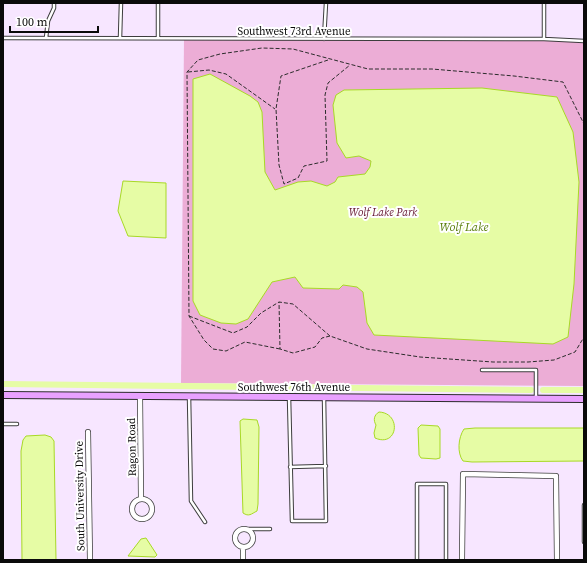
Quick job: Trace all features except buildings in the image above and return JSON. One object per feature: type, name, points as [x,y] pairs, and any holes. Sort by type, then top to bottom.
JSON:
[{"type":"street","name":"Southwest 76th Avenue","points":[[3,395],[584,399]]},
{"type":"street","name":"Ragon Road","points":[[140,396],[142,498]]},
{"type":"street","name":"South University Drive","points":[[88,432],[90,560]]},
{"type":"street","points":[[462,560],[463,474],[556,476],[557,560]]},
{"type":"street","name":"Ragon Road","points":[[142,498],[148,501],[152,507],[152,510],[149,517],[142,519],[136,517],[132,511],[133,504],[138,499],[142,498]]},
{"type":"street","points":[[241,529],[248,529],[252,533],[254,539],[249,546],[244,548],[240,547],[236,542],[235,536],[241,529]]},
{"type":"street","points":[[243,560],[244,548]]},
{"type":"lane","points":[[46,38],[48,21],[54,8],[54,3]]},
{"type":"lane","points":[[120,38],[121,3]]},
{"type":"lane","points":[[158,3],[158,38]]},
{"type":"lane","points":[[324,39],[326,3]]},
{"type":"lane","points":[[544,3],[544,39]]},
{"type":"lane","name":"Southwest 73rd Avenue","points":[[3,38],[584,40]]},
{"type":"lane","points":[[482,370],[536,370],[536,399]]},
{"type":"lane","points":[[189,396],[191,501],[205,522]]},
{"type":"lane","points":[[289,397],[292,521],[326,520],[324,397]]},
{"type":"lane","points":[[3,424],[16,424]]},
{"type":"lane","points":[[290,467],[326,466]]},
{"type":"lane","points":[[417,560],[417,484],[446,484],[446,560]]},
{"type":"lane","points":[[584,505],[584,542]]},
{"type":"lane","points":[[248,529],[270,529]]},
{"type":"path","points":[[330,336],[322,338],[315,347],[293,353],[280,348],[245,342],[226,351],[213,349],[204,340],[189,316],[187,72],[198,60],[220,54],[262,48],[293,49],[329,60],[368,69],[432,69],[563,82],[584,124]]},
{"type":"path","points":[[329,60],[281,76],[276,109],[279,166],[284,184],[298,178],[304,166],[327,161],[325,95],[328,83],[350,65]]},
{"type":"path","points":[[187,72],[209,70],[226,74],[276,109]]},
{"type":"path","points":[[189,316],[233,333],[247,327],[261,313],[279,302],[293,304],[330,336],[367,349],[413,356],[493,362],[554,360],[575,352],[584,337]]},
{"type":"path","points":[[279,302],[280,348]]},
{"type":"green space","name":"Wolf Lake Park","points":[[184,38],[584,41],[584,386],[181,383]]},
{"type":"water","name":"Wolf Lake","points":[[210,74],[258,102],[262,112],[265,172],[275,190],[298,182],[311,181],[327,186],[335,182],[338,177],[365,174],[370,167],[371,161],[359,156],[346,158],[337,143],[333,105],[336,95],[344,90],[482,88],[557,97],[573,132],[579,182],[574,284],[568,337],[553,344],[374,335],[367,323],[363,292],[357,287],[343,285],[339,289],[303,288],[295,277],[272,282],[248,319],[236,324],[221,323],[200,315],[193,301],[193,79]]},
{"type":"water","points":[[123,181],[166,183],[166,238],[128,236],[118,211]]},
{"type":"water","points":[[379,412],[386,414],[394,423],[392,434],[389,438],[383,440],[375,438],[374,433],[376,425],[374,418]]},
{"type":"water","points":[[243,419],[257,420],[259,427],[258,504],[257,511],[248,515],[243,513],[240,421]]},
{"type":"water","points":[[421,425],[438,426],[440,429],[440,458],[421,458],[419,455],[418,428]]},
{"type":"water","points":[[584,428],[584,461],[463,461],[459,450],[460,437],[464,429]]},
{"type":"water","points":[[45,435],[51,437],[54,441],[56,560],[22,560],[21,451],[23,440],[26,436]]},
{"type":"water","points":[[146,538],[157,555],[155,557],[128,556],[141,539]]},
{"type":"waterway","points":[[3,384],[531,390]]},
{"type":"waterway","points":[[543,390],[584,390]]}]
